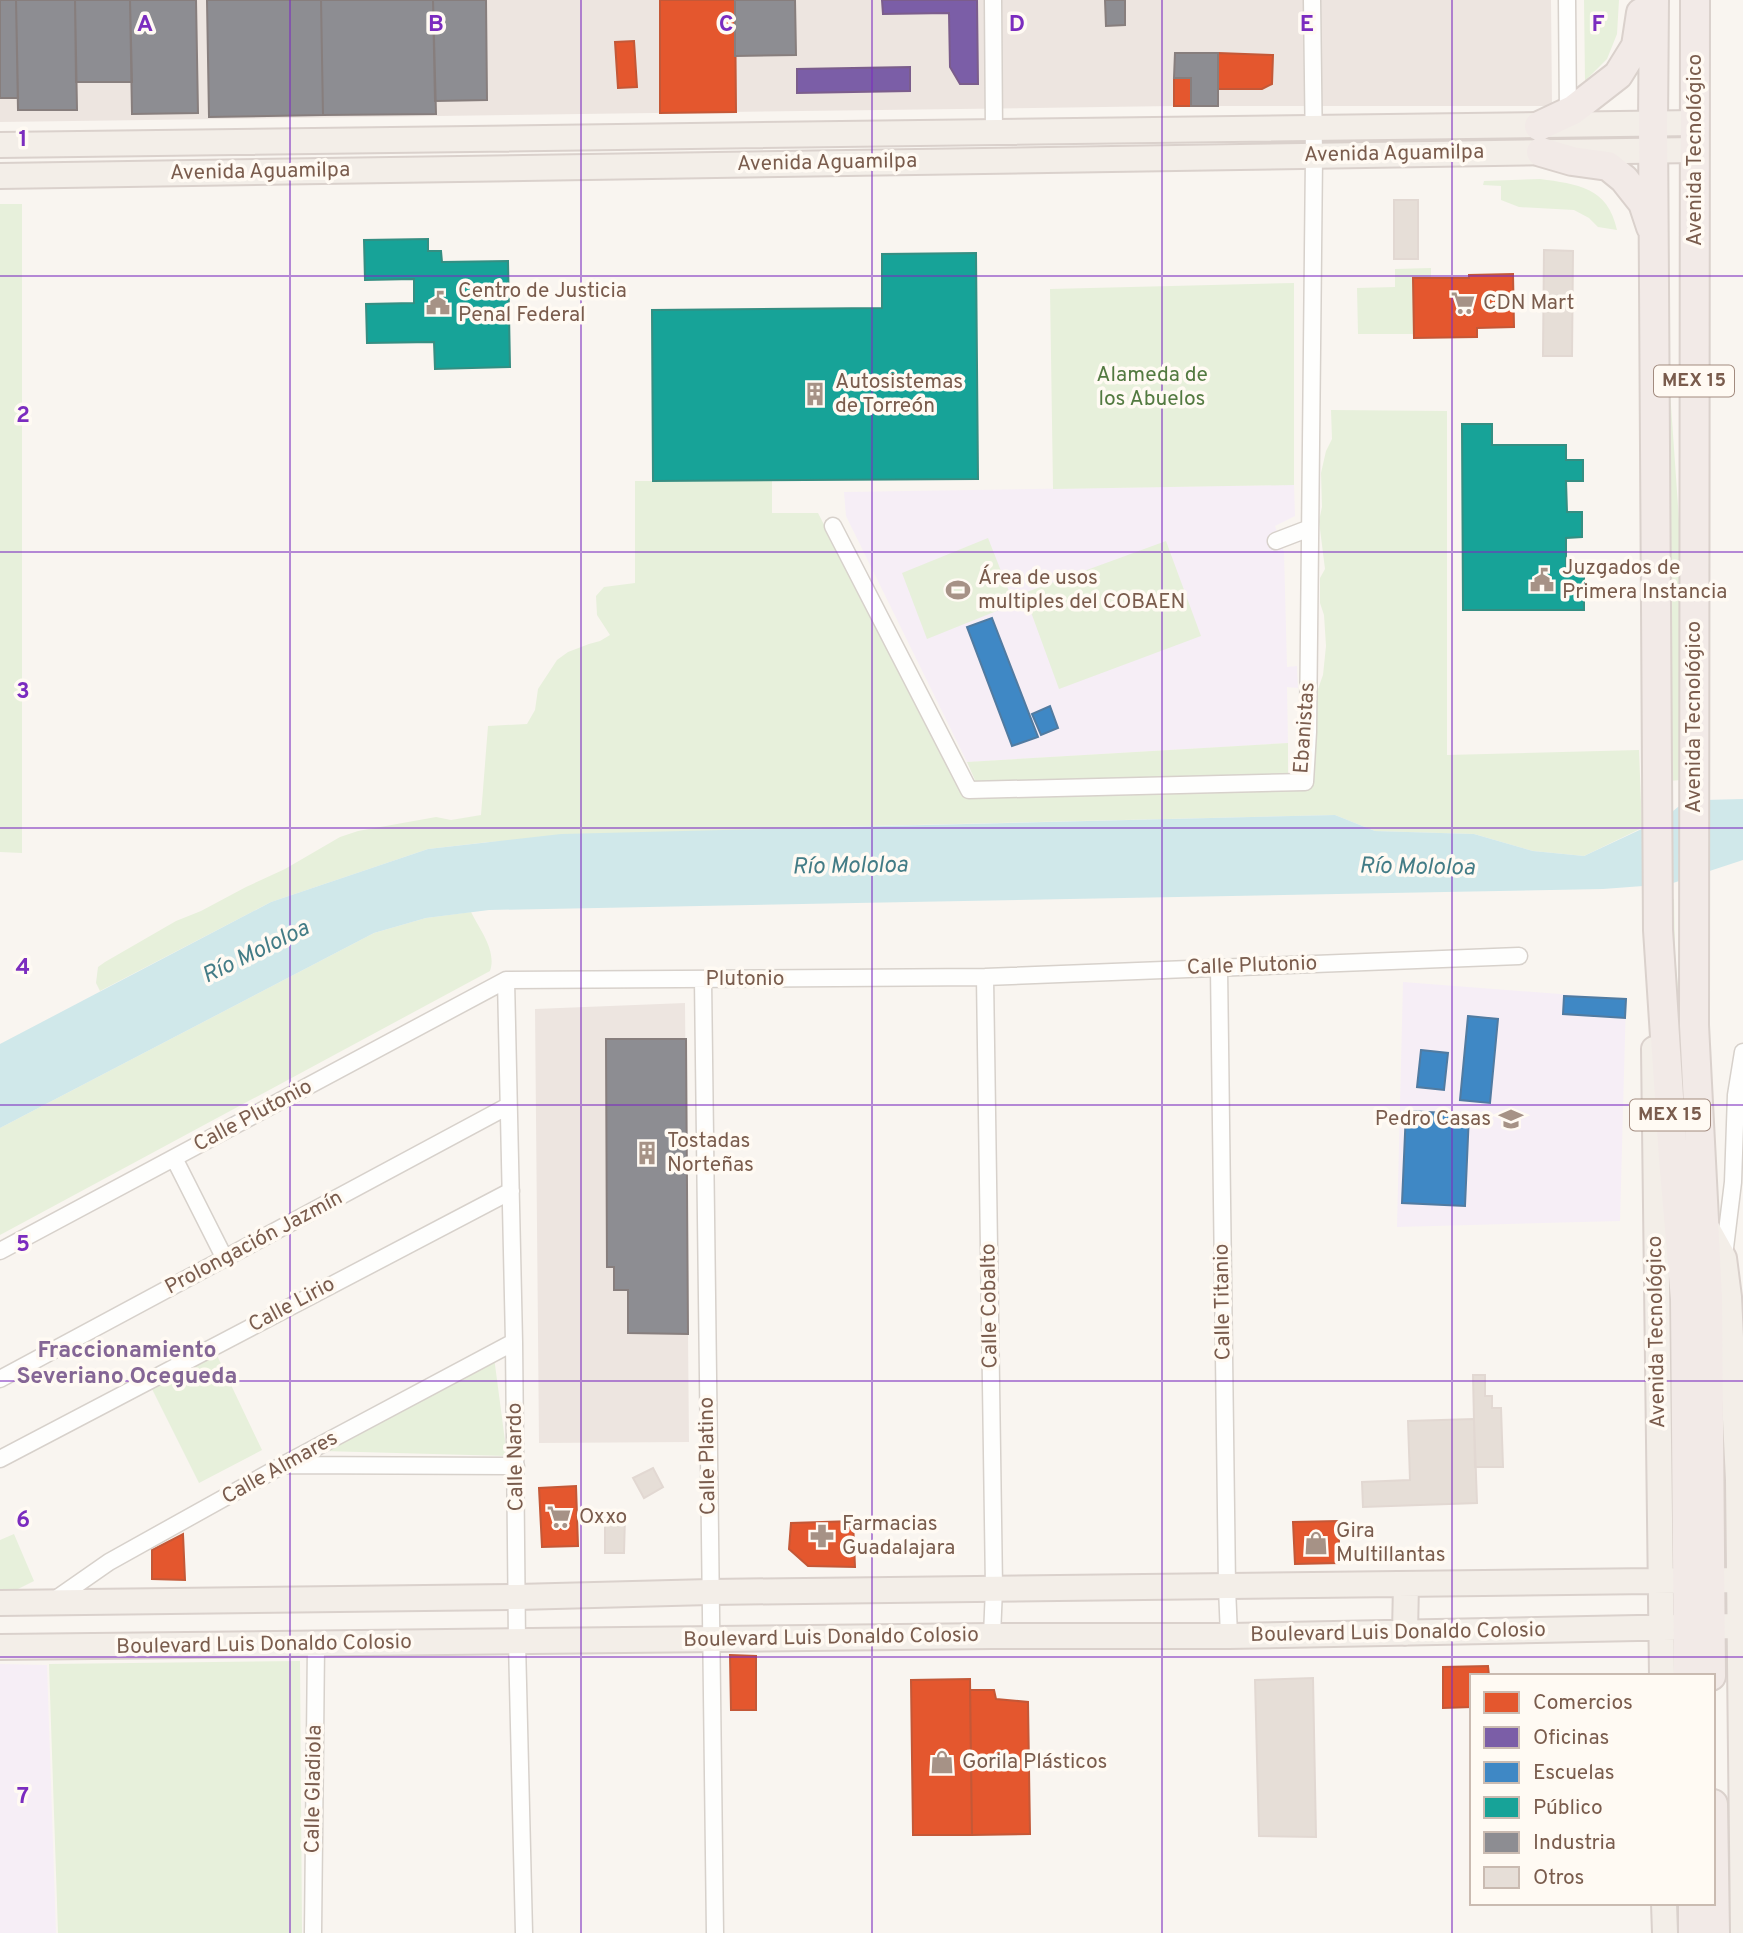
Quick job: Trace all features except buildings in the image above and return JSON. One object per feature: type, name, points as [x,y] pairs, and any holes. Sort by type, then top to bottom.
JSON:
[{"type":"highway","points":[[1643,0],[1636,46],[1618,75],[1568,120],[1540,139],[1572,161],[1608,166],[1624,179],[1643,203],[1655,239]]},
{"type":"highway","name":"Avenida Tecnológico","points":[[1654,0],[1658,930],[1685,1299],[1685,1581],[1688,1674]]},
{"type":"highway","name":"Avenida Tecnológico","points":[[1685,1581],[1708,1298],[1694,1025],[1695,0]]},
{"type":"highway","name":"Avenida Tecnológico","points":[[1686,1628],[1710,1674]]},
{"type":"highway","points":[[1693,1905],[1693,1933]]},
{"type":"highway","points":[[1715,1905],[1715,1933]]},
{"type":"main road","points":[[1568,120],[1653,137],[1695,136]]},
{"type":"main road","name":"Avenida Aguamilpa","points":[[0,145],[1314,129],[1540,139]]},
{"type":"main road","points":[[936,161],[994,132],[1036,160]]},
{"type":"main road","name":"Avenida Aguamilpa","points":[[0,176],[1314,156],[1540,139],[1653,137]]},
{"type":"main road","name":"Avenida Tecnológico","points":[[1705,1224],[1724,1258],[1736,1297],[1741,1480],[1738,1580],[1743,1933]]},
{"type":"main road","points":[[0,1603],[1738,1580]]},
{"type":"main road","name":"Avenida Tecnológico","points":[[1663,1674],[1686,1628],[1685,1581]]},
{"type":"main road","points":[[1405,1633],[1406,1584]]},
{"type":"main road","name":"Boulevard Luis Donaldo Colosio","points":[[0,1647],[992,1636],[1229,1636],[1739,1626]]},
{"type":"main road","points":[[1664,1905],[1665,1933]]},
{"type":"street","points":[[993,0],[994,132]]},
{"type":"street","name":"Ebanistas","points":[[833,526],[969,790],[1305,782],[1308,732],[1314,156],[1312,0]]},
{"type":"street","points":[[1567,0],[1568,120]]},
{"type":"street","points":[[1276,541],[1310,528]]},
{"type":"street","name":"Calle Plutonio","points":[[985,977],[1519,956]]},
{"type":"street","name":"Calle Titanio","points":[[1219,968],[1229,1636]]},
{"type":"street","name":"Plutonio","points":[[506,981],[985,977]]},
{"type":"street","name":"Calle Cobalto","points":[[985,977],[994,1588],[992,1636]]},
{"type":"street","name":"Calle Platino","points":[[703,979],[715,1933]]},
{"type":"street","name":"Calle Plutonio","points":[[0,1251],[506,981]]},
{"type":"street","name":"Calle Nardo","points":[[506,981],[524,1933]]},
{"type":"street","points":[[1724,1258],[1738,1182],[1739,1095],[1743,1052]]},
{"type":"street","name":"Prolongación Jazmín","points":[[0,1379],[508,1106]]},
{"type":"street","points":[[174,1158],[225,1259]]},
{"type":"street","name":"Calle Lirio","points":[[0,1459],[511,1191]]},
{"type":"street","name":"Calle Almares","points":[[50,1603],[109,1562],[283,1465],[514,1342]]},
{"type":"street","points":[[283,1465],[516,1466]]},
{"type":"street","name":"Calle Gladiola","points":[[313,1933],[316,1645]]},
{"type":"shaded area","points":[[0,0],[1551,0],[1552,106],[1174,106],[0,122]]},
{"type":"shaded area","points":[[1294,485],[1295,516],[1275,526],[1284,552],[1287,667],[1297,666],[1298,688],[1287,687],[1288,743],[967,762],[846,516],[844,492]]},
{"type":"shaded area","name":"Pedro Casas","points":[[1403,982],[1626,999],[1620,1221],[1397,1227]]},
{"type":"shaded area","points":[[685,1003],[689,1442],[539,1443],[535,1009]]},
{"type":"shaded area","points":[[0,1664],[47,1665],[56,1933],[0,1933]]},
{"type":"green space","points":[[1584,0],[1619,0],[1617,34],[1607,59],[1585,81]]},
{"type":"green space","points":[[1540,179],[1589,190],[1606,205],[1617,230],[1598,227],[1589,218],[1574,210],[1519,207],[1501,200],[1501,186],[1483,185],[1484,181]]},
{"type":"green space","points":[[0,204],[22,204],[22,853],[0,852]]},
{"type":"green space","points":[[1431,268],[1431,278],[1413,279],[1413,334],[1358,334],[1357,288],[1395,287],[1395,269]]},
{"type":"green space","name":"Alameda de los Abuelos","points":[[1294,283],[1294,485],[1053,489],[1050,289]]},
{"type":"green space","points":[[1665,320],[1679,520],[1681,780],[1669,781]]},
{"type":"green space","points":[[1331,410],[1447,411],[1447,755],[1639,750],[1642,828],[1584,856],[1533,851],[1474,834],[1375,831],[1335,815],[786,828],[489,842],[428,849],[271,902],[100,991],[96,983],[98,967],[105,962],[176,921],[285,869],[340,837],[358,831],[436,817],[451,820],[481,815],[488,726],[527,724],[535,710],[538,689],[557,660],[568,652],[610,635],[597,615],[596,596],[604,587],[635,583],[635,481],[772,481],[772,513],[818,513],[961,792],[1305,782],[1326,646],[1324,615],[1320,603],[1320,578],[1325,569],[1319,521],[1322,507],[1321,473],[1332,439]]},
{"type":"green space","name":"Área de usos multiples del COBAEN","points":[[988,538],[1014,604],[927,639],[902,573]]},
{"type":"green space","points":[[1166,541],[1201,636],[1059,689],[1024,593]]},
{"type":"green space","points":[[1288,743],[1288,777],[978,787],[967,762]]},
{"type":"green space","points":[[1669,899],[1674,899],[1675,955],[1694,1162],[1671,955]]},
{"type":"green space","points":[[471,912],[489,948],[492,963],[490,971],[0,1235],[0,1128],[374,933],[426,918]]},
{"type":"green space","points":[[213,1347],[262,1450],[199,1483],[148,1381]]},
{"type":"green space","points":[[494,1357],[507,1456],[323,1451]]},
{"type":"green space","points":[[14,1534],[34,1581],[14,1591],[0,1591],[0,1540]]},
{"type":"green space","points":[[300,1661],[302,1933],[58,1933],[49,1664]]},
{"type":"water","name":"Río Mololoa","points":[[1743,799],[1743,860],[1670,884],[1603,889],[489,910],[426,918],[374,933],[0,1128],[0,1044],[271,902],[428,849],[561,834],[1335,815],[1375,831],[1474,834],[1533,851],[1584,856],[1663,819],[1678,807],[1704,800]]},
{"type":"place","name":"Centro de Justicia Penal Federal","points":[[438,303]]},
{"type":"place","name":"CDN Mart","points":[[1463,303]]},
{"type":"place","name":"Autosistemas de Torreón","points":[[815,394]]},
{"type":"place","name":"Juzgados de Primera Instancia","points":[[1542,580]]},
{"type":"place","name":"Área de usos multiples del COBAEN","points":[[958,590]]},
{"type":"place","name":"Pedro Casas","points":[[1511,1119]]},
{"type":"place","name":"Tostadas Norteñas","points":[[647,1153]]},
{"type":"place","name":"Oxxo","points":[[559,1517]]},
{"type":"place","name":"Farmacias Guadalajara","points":[[822,1536]]},
{"type":"place","name":"Gira Multillantas","points":[[1316,1543]]},
{"type":"place","name":"Gorila Plásticos","points":[[942,1762]]},
{"type":"district","name":"Fraccionamiento Severiano Ocegueda","points":[[127,1364]]}]
